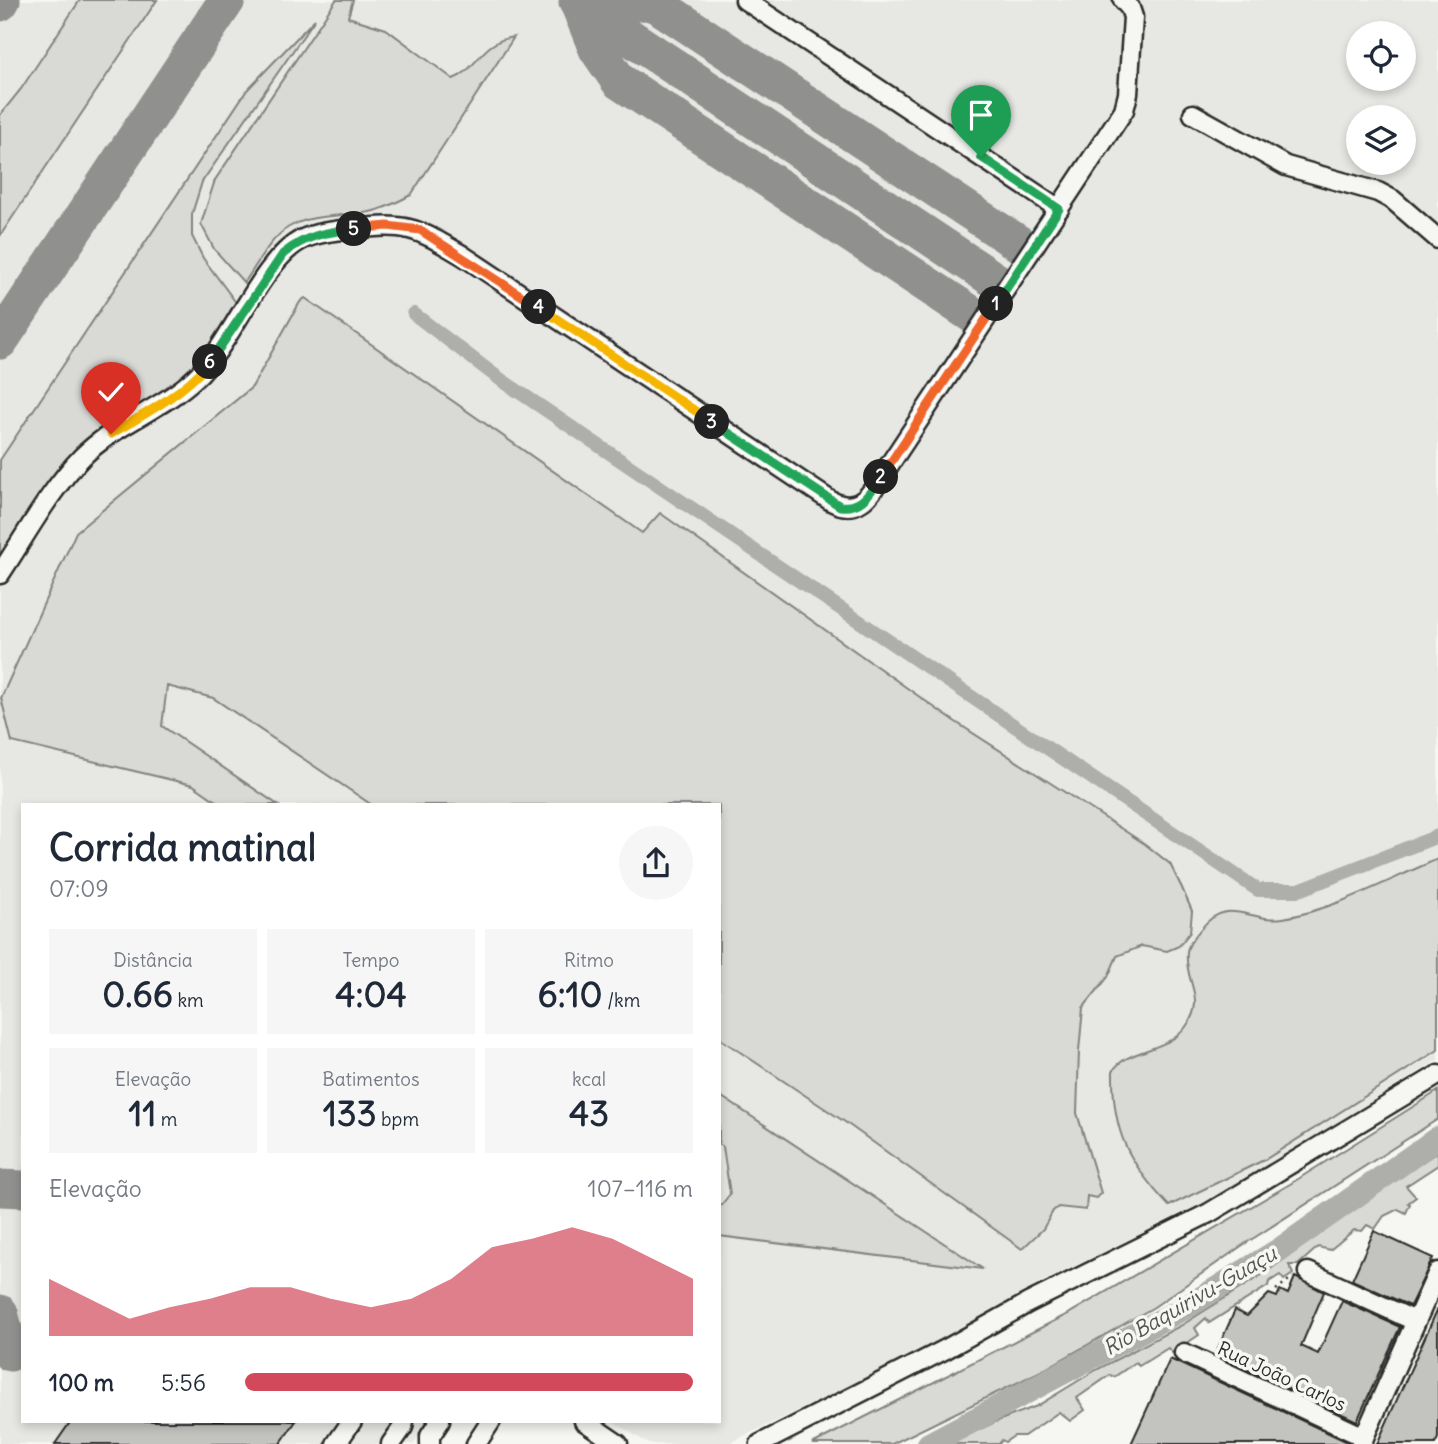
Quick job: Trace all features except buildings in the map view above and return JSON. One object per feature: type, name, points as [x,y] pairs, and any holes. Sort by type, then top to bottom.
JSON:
[{"type":"street","points":[[746,0],[1059,209]]},
{"type":"street","points":[[0,574],[61,482],[83,456],[111,434],[167,401],[212,360],[283,254],[300,240],[319,233],[388,226],[420,230],[462,255],[831,501],[848,507],[866,499],[1124,110],[1128,94],[1133,17],[1123,0]]},
{"type":"street","points":[[1193,114],[1286,166],[1378,192],[1392,200],[1438,239]]},
{"type":"street","points":[[760,1444],[946,1349],[1028,1303],[1209,1213],[1438,1075]]},
{"type":"street","points":[[1308,1272],[1415,1321]]},
{"type":"street","points":[[1362,1441],[1438,1272]]},
{"type":"street","name":"Rua João Carlos","points":[[1184,1353],[1362,1441]]},
{"type":"street","points":[[336,1444],[351,1423]]},
{"type":"street","points":[[391,1444],[403,1423]]},
{"type":"street","points":[[430,1444],[430,1436],[439,1423]]},
{"type":"street","points":[[476,1444],[490,1423]]},
{"type":"street","points":[[587,1423],[618,1444]]},
{"type":"path","points":[[1276,1290],[1298,1274],[1308,1272]]},
{"type":"shaded area","points":[[0,0],[1438,0],[1438,1060],[1225,1192],[1030,1288],[907,1359],[727,1444],[649,1444],[615,1423],[721,1423],[721,803],[21,803],[21,1423],[429,1423],[413,1444],[0,1444]]},
{"type":"shaded area","points":[[80,0],[157,0],[0,236],[0,115],[21,89]]},
{"type":"shaded area","points":[[336,0],[353,0],[348,17],[386,29],[453,79],[461,75],[494,44],[514,37],[411,195],[375,211],[318,217],[289,227],[270,245],[244,283],[214,249],[201,224],[215,180]]},
{"type":"shaded area","points":[[315,19],[202,182],[192,214],[192,236],[203,258],[237,304],[201,365],[176,386],[100,433],[0,566],[0,460],[247,90]]},
{"type":"shaded area","points":[[305,298],[642,533],[660,513],[948,717],[1145,844],[1170,864],[1192,911],[1190,932],[1179,946],[1167,951],[1142,946],[1117,956],[1108,977],[1083,1008],[1077,1113],[1101,1193],[1096,1198],[1087,1196],[1086,1210],[1058,1207],[1043,1229],[1022,1249],[845,1122],[721,1039],[721,803],[369,803],[213,698],[167,686],[162,726],[275,803],[219,803],[193,785],[12,742],[1,698],[76,532],[252,387],[300,302]]},
{"type":"shaded area","points":[[1438,859],[1438,1050],[1266,1159],[1169,1206],[1143,1175],[1125,1145],[1116,1112],[1113,1071],[1127,1058],[1177,1036],[1192,1017],[1195,999],[1187,963],[1187,949],[1194,938],[1210,919],[1220,914],[1239,912],[1259,917],[1283,918],[1302,914],[1362,893]]},
{"type":"shaded area","points":[[1438,1091],[1438,1119],[1240,1247],[1154,1307],[1045,1369],[892,1444],[812,1444],[1068,1314],[1290,1184]]},
{"type":"shaded area","points":[[721,1096],[983,1269],[721,1236],[721,1205],[730,1194],[723,1147]]},
{"type":"shaded area","points":[[1438,1152],[1438,1165],[1406,1186],[1416,1197],[1408,1203],[1410,1204],[1406,1213],[1398,1209],[1384,1216],[1375,1229],[1367,1225],[1362,1231],[1354,1230],[1330,1250],[1318,1247],[1298,1265],[1289,1265],[1293,1274],[1284,1280],[1280,1275],[1269,1282],[1268,1286],[1209,1323],[1206,1318],[1195,1328],[1199,1335],[1172,1353],[1168,1348],[1139,1366],[1136,1362],[1114,1377],[1110,1375],[1077,1398],[1085,1410],[1070,1421],[1059,1412],[1024,1436],[1014,1436],[1005,1442],[1002,1440],[999,1444],[949,1444],[1037,1406],[1096,1370],[1182,1325],[1268,1271],[1387,1183]]},
{"type":"waterway","points":[[414,314],[497,377],[1258,890],[1299,890],[1438,836]]},
{"type":"waterway","name":"Rio Baquirivu-Guaçu","points":[[929,1444],[1190,1305],[1279,1250],[1438,1138]]},
{"type":"taxiway","points":[[0,341],[227,0]]},
{"type":"taxiway","points":[[577,2],[999,283]]},
{"type":"taxiway","points":[[976,317],[619,81],[597,49],[578,3],[649,2],[659,6],[1024,247]]},
{"type":"taxiway","points":[[0,1188],[21,1189]]},
{"type":"taxiway","points":[[0,1313],[10,1353]]},
{"type":"route","points":[[111,434],[167,401],[196,377],[212,360],[283,254],[300,240],[319,233],[398,226],[420,230],[462,255],[831,501],[840,506],[858,505],[872,491],[1059,209],[981,157]]}]
